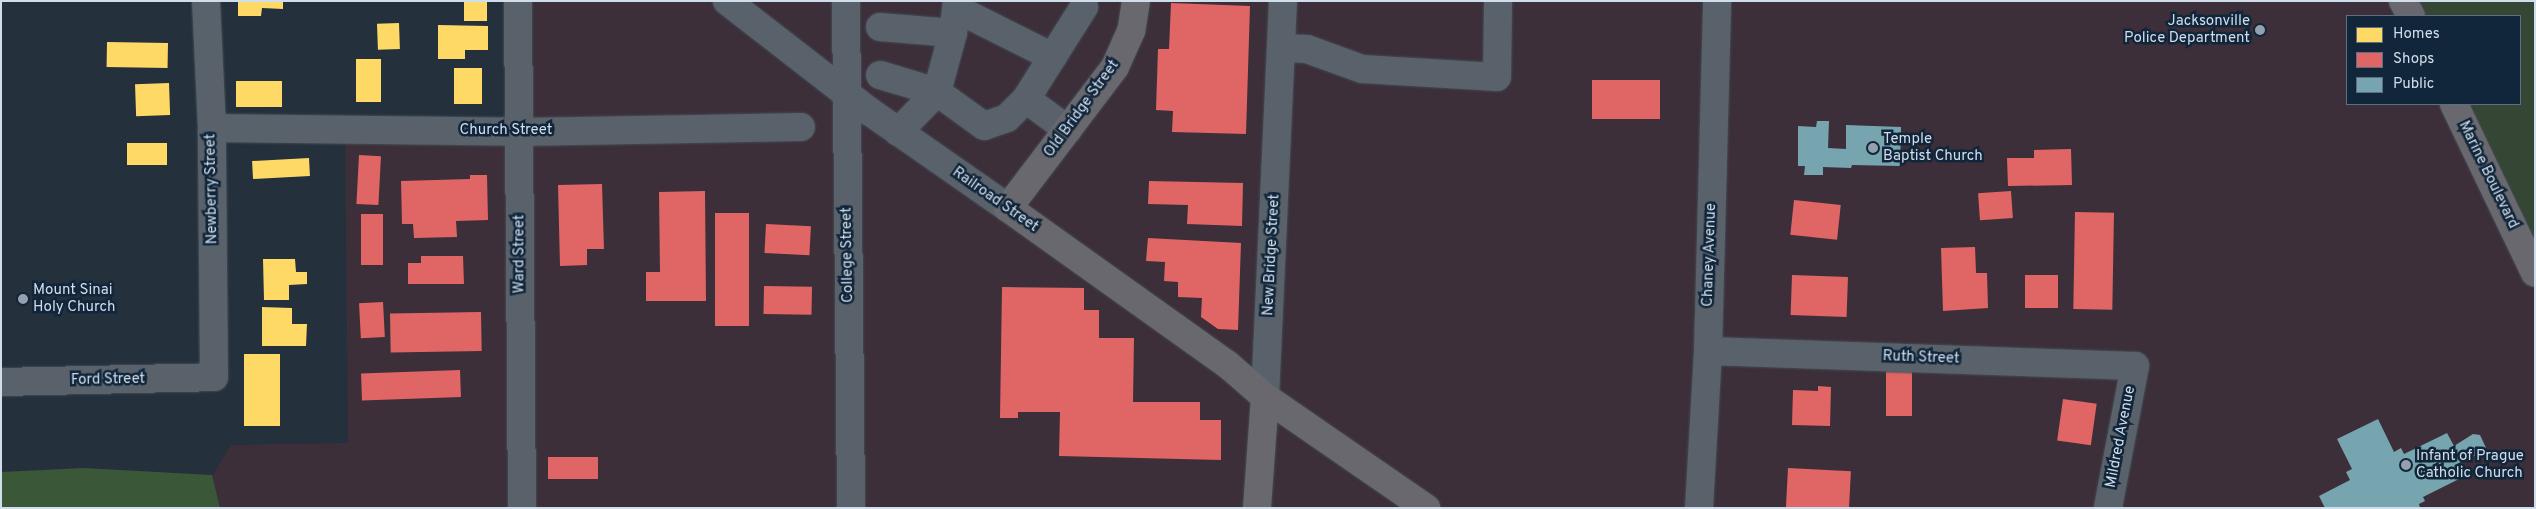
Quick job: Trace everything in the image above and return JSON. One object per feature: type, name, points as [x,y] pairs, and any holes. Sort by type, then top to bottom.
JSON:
[{"type":"main road","name":"Old Bridge Street","points":[[1008,208],[1115,67],[1131,31],[1136,1]]},
{"type":"main road","points":[[2403,1],[2410,15]]},
{"type":"main road","name":"Marine Boulevard","points":[[2454,105],[2535,273]]},
{"type":"main road","name":"Railroad Street","points":[[1008,208],[1227,364],[1265,397],[1426,508]]},
{"type":"main road","name":"New Bridge Street","points":[[1257,508],[1265,397]]},
{"type":"street","name":"Newberry Street","points":[[206,1],[212,128],[214,377]]},
{"type":"street","name":"Ward Street","points":[[518,1],[522,508]]},
{"type":"street","name":"Railroad Street","points":[[727,1],[898,132],[1008,208]]},
{"type":"street","name":"College Street","points":[[846,1],[851,508]]},
{"type":"street","name":"New Bridge Street","points":[[1265,397],[1283,1]]},
{"type":"street","points":[[1281,48],[1307,49],[1362,69],[1497,77],[1498,1]]},
{"type":"street","name":"Chaney Avenue","points":[[1698,508],[1708,351],[1717,1]]},
{"type":"street","points":[[880,75],[937,92],[984,126],[1006,118],[1026,99],[1084,7]]},
{"type":"street","points":[[880,27],[956,14],[1052,57]]},
{"type":"street","points":[[898,132],[937,92],[956,14]]},
{"type":"street","points":[[1026,99],[1068,130]]},
{"type":"street","name":"Church Street","points":[[212,128],[519,132],[801,127]]},
{"type":"street","name":"Ruth Street","points":[[1708,351],[2135,366]]},
{"type":"street","name":"Mildred Avenue","points":[[2108,508],[2135,366]]},
{"type":"street","name":"Ford Street","points":[[1,382],[214,377]]},
{"type":"shaded area","points":[[518,1],[2403,1],[2410,15],[2346,15],[2346,105],[2454,105],[2535,273],[2535,508],[220,508],[212,476],[231,445],[348,443],[345,130],[519,132]]},
{"type":"green space","points":[[2403,1],[2535,1],[2535,273],[2454,105],[2521,105],[2521,15],[2410,15]]},
{"type":"green space","points":[[84,468],[212,475],[220,508],[1,508],[1,472]]},
{"type":"building: Homes","points":[[238,1],[283,1],[283,9],[262,8],[261,16],[238,16]]},
{"type":"building: Homes","points":[[464,1],[487,1],[487,21],[464,21]]},
{"type":"building: Homes","points":[[399,23],[400,49],[378,50],[377,24]]},
{"type":"building: Homes","points":[[438,25],[488,26],[488,50],[465,50],[465,59],[438,59]]},
{"type":"building: Homes","points":[[107,42],[168,43],[168,68],[107,67]]},
{"type":"building: Homes","points":[[356,59],[381,59],[381,102],[356,102]]},
{"type":"building: Homes","points":[[454,68],[482,68],[482,104],[454,104]]},
{"type":"building: Homes","points":[[236,81],[282,81],[282,107],[236,107]]},
{"type":"building: Homes","points":[[169,83],[170,115],[136,116],[135,84]]},
{"type":"building: Homes","points":[[127,143],[167,143],[167,165],[127,165]]},
{"type":"building: Homes","points":[[309,158],[310,176],[253,179],[252,161]]},
{"type":"building: Homes","points":[[263,259],[295,259],[296,272],[307,272],[307,284],[289,285],[289,300],[264,300]]},
{"type":"building: Homes","points":[[262,307],[292,308],[292,324],[307,324],[306,346],[262,346]]},
{"type":"building: Homes","points":[[244,354],[280,354],[280,426],[244,426]]},
{"type":"building: Shops","points":[[1171,3],[1250,6],[1246,134],[1172,132],[1173,111],[1156,110],[1158,49],[1169,49]]},
{"type":"building: Shops","points":[[1592,80],[1660,80],[1660,119],[1592,119]]},
{"type":"building: Shops","points":[[2071,149],[2072,185],[2008,186],[2007,158],[2034,158],[2034,150]]},
{"type":"building: Shops","points":[[359,155],[381,156],[378,205],[356,204]]},
{"type":"building: Shops","points":[[470,175],[487,175],[488,220],[456,221],[457,237],[414,238],[413,224],[402,224],[401,181],[470,179]]},
{"type":"building: Shops","points":[[1149,181],[1243,183],[1242,226],[1187,224],[1188,205],[1148,204]]},
{"type":"building: Shops","points":[[602,184],[604,249],[587,249],[587,265],[560,266],[558,185]]},
{"type":"building: Shops","points":[[705,191],[706,301],[646,301],[646,272],[660,272],[659,192]]},
{"type":"building: Shops","points":[[2011,191],[2013,218],[1980,220],[1978,193]]},
{"type":"building: Shops","points":[[1794,200],[1841,205],[1837,240],[1790,235]]},
{"type":"building: Shops","points":[[2075,212],[2114,213],[2112,310],[2073,309]]},
{"type":"building: Shops","points":[[715,213],[749,213],[749,326],[715,326]]},
{"type":"building: Shops","points":[[361,214],[383,214],[383,265],[361,265]]},
{"type":"building: Shops","points":[[766,224],[811,226],[809,255],[764,253]]},
{"type":"building: Shops","points":[[1148,238],[1241,243],[1238,330],[1218,329],[1201,317],[1202,298],[1178,297],[1178,282],[1164,281],[1165,262],[1146,261]]},
{"type":"building: Shops","points":[[1975,247],[1976,273],[1987,273],[1988,308],[1943,311],[1941,248]]},
{"type":"building: Shops","points":[[421,256],[463,256],[464,284],[408,284],[408,263],[421,263]]},
{"type":"building: Shops","points":[[1792,275],[1848,277],[1847,317],[1791,315]]},
{"type":"building: Shops","points":[[2025,275],[2058,275],[2058,308],[2025,308]]},
{"type":"building: Shops","points":[[764,286],[812,287],[812,315],[764,314]]},
{"type":"building: Shops","points":[[1002,287],[1084,288],[1084,310],[1099,310],[1099,338],[1134,338],[1133,402],[1200,402],[1200,420],[1221,420],[1221,460],[1059,456],[1060,412],[1018,412],[1018,418],[1000,418]]},
{"type":"building: Shops","points":[[383,302],[385,337],[361,338],[359,303]]},
{"type":"building: Shops","points":[[481,312],[482,351],[391,353],[390,314]]},
{"type":"building: Shops","points":[[460,370],[461,397],[362,400],[361,373]]},
{"type":"building: Shops","points":[[1886,370],[1912,370],[1912,416],[1886,416]]},
{"type":"building: Shops","points":[[1818,386],[1831,387],[1830,426],[1792,425],[1793,390],[1818,391]]},
{"type":"building: Shops","points":[[2063,399],[2097,404],[2091,445],[2057,441]]},
{"type":"building: Shops","points":[[548,457],[598,457],[598,479],[548,479]]},
{"type":"building: Shops","points":[[1788,468],[1851,471],[1849,508],[1786,508]]},
{"type":"building: Public","name":"Temple Baptist Church","points":[[1817,121],[1829,121],[1828,148],[1846,149],[1846,125],[1901,127],[1900,166],[1852,165],[1851,168],[1823,167],[1823,175],[1804,175],[1805,166],[1798,166],[1798,126],[1816,127]]},
{"type":"building: Public","name":"Infant of Prague Catholic Church","points":[[2378,419],[2394,452],[2401,448],[2404,454],[2447,433],[2454,446],[2473,434],[2480,435],[2486,448],[2478,456],[2471,456],[2460,461],[2467,475],[2423,497],[2425,501],[2419,504],[2420,508],[2325,508],[2319,496],[2350,480],[2346,472],[2352,469],[2337,439]]},
{"type":"place","name":"Jacksonville Police Department","points":[[2260,30]]},
{"type":"place","name":"Temple Baptist Church","points":[[1873,148]]},
{"type":"place","name":"Mount Sinai Holy Church","points":[[23,299]]},
{"type":"place","name":"Infant of Prague Catholic Church","points":[[2406,465]]}]
